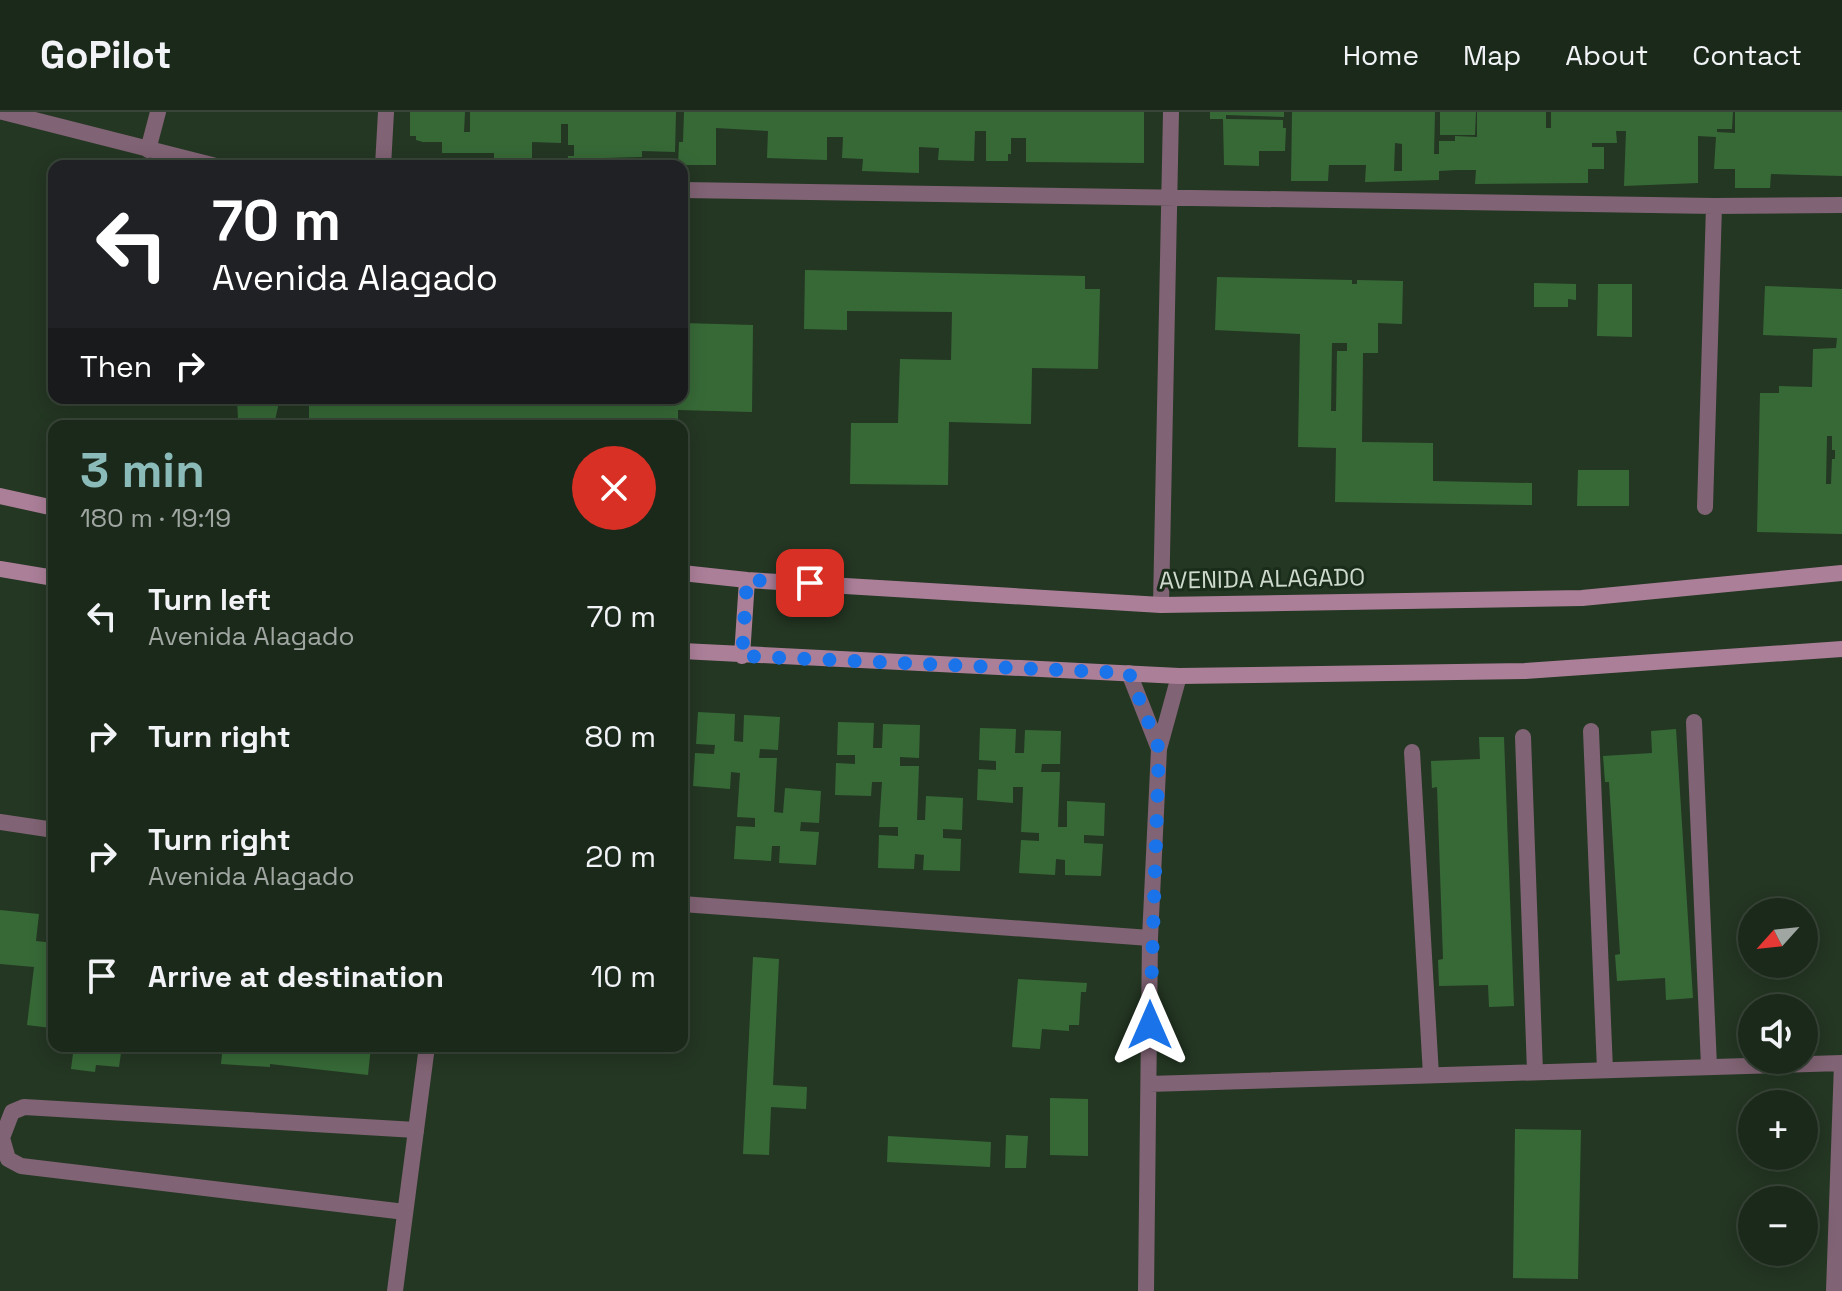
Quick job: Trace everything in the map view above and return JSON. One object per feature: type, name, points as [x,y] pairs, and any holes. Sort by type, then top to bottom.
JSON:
[{"type":"main road","points":[[0,496],[48,507]]},
{"type":"main road","points":[[0,569],[48,577]]},
{"type":"main road","name":"AVENIDA ALAGADO","points":[[688,574],[747,580],[1161,605],[1582,598],[1842,573]]},
{"type":"main road","points":[[742,656],[747,580]]},
{"type":"main road","points":[[688,652],[1179,676],[1525,671],[1842,649]]},
{"type":"street","points":[[3,112],[190,160]]},
{"type":"street","points":[[148,150],[158,112]]},
{"type":"street","points":[[383,160],[386,112]]},
{"type":"street","points":[[1161,605],[1171,112]]},
{"type":"street","points":[[688,190],[1714,206],[1842,205]]},
{"type":"street","points":[[1705,507],[1714,206]]},
{"type":"street","points":[[1129,673],[1159,749]]},
{"type":"street","points":[[1146,1291],[1150,938],[1159,749],[1179,676]]},
{"type":"street","points":[[1694,722],[1709,1066]]},
{"type":"street","points":[[1591,731],[1605,1070]]},
{"type":"street","points":[[1523,737],[1535,1072]]},
{"type":"street","points":[[1412,752],[1431,1075]]},
{"type":"street","points":[[0,822],[48,829]]},
{"type":"street","points":[[688,904],[1150,938]]},
{"type":"street","points":[[395,1291],[426,1052]]},
{"type":"street","points":[[1149,1084],[1842,1063],[1834,1291]]},
{"type":"street","points":[[405,1212],[21,1166],[8,1159],[2,1138],[12,1112],[24,1107],[416,1130]]},
{"type":"building","points":[[410,112],[465,112],[464,132],[470,132],[470,112],[676,112],[675,152],[642,151],[642,157],[568,160],[568,156],[574,156],[574,145],[568,145],[568,124],[561,124],[561,143],[532,142],[532,160],[494,160],[494,153],[442,153],[442,142],[423,142],[416,140],[416,136],[410,136]]},
{"type":"building","points":[[684,112],[1144,112],[1144,163],[1026,162],[1026,138],[1011,138],[1008,161],[986,161],[986,131],[975,131],[974,161],[938,160],[939,148],[919,147],[919,173],[862,171],[863,159],[842,158],[843,137],[827,137],[827,160],[767,158],[768,131],[716,128],[716,165],[688,165],[688,160],[678,160],[679,142],[683,142]]},
{"type":"building","points":[[1210,112],[1284,112],[1284,117],[1226,115],[1226,119],[1283,120],[1283,128],[1286,128],[1285,151],[1259,151],[1259,166],[1224,165],[1223,119],[1210,119]]},
{"type":"building","points":[[1292,112],[1435,112],[1434,154],[1439,154],[1439,141],[1455,141],[1455,136],[1477,137],[1477,112],[1546,112],[1546,128],[1551,128],[1551,112],[1733,112],[1732,129],[1717,129],[1717,132],[1735,133],[1735,112],[1842,112],[1842,176],[1771,174],[1770,188],[1735,188],[1735,169],[1714,169],[1716,137],[1698,136],[1698,183],[1624,186],[1626,131],[1616,131],[1617,143],[1592,143],[1592,147],[1604,147],[1604,169],[1588,169],[1588,183],[1475,184],[1476,170],[1439,171],[1439,180],[1365,182],[1366,165],[1329,165],[1328,181],[1291,181]],"holes":[[[1395,143],[1402,144],[1402,171],[1394,171]]]},
{"type":"building","points":[[1440,112],[1476,112],[1475,135],[1440,135]]},
{"type":"building","points":[[805,270],[1085,276],[1085,289],[1100,289],[1098,369],[1032,368],[1031,424],[949,422],[948,485],[850,484],[851,423],[898,423],[900,359],[951,360],[952,312],[847,311],[847,330],[804,329]]},
{"type":"building","points":[[1217,277],[1352,280],[1352,284],[1357,284],[1357,280],[1403,281],[1402,324],[1378,323],[1378,353],[1363,353],[1362,442],[1433,443],[1433,481],[1532,483],[1532,505],[1335,502],[1336,448],[1298,447],[1300,334],[1215,330]],"holes":[[[1332,343],[1347,343],[1347,351],[1337,351],[1336,411],[1331,411]]]},
{"type":"building","points":[[1534,283],[1576,284],[1576,300],[1568,299],[1568,307],[1534,307]]},
{"type":"building","points":[[1598,284],[1632,284],[1632,337],[1597,336]]},
{"type":"building","points":[[1765,286],[1842,289],[1842,534],[1757,532],[1760,393],[1779,393],[1779,386],[1812,387],[1813,349],[1836,348],[1837,338],[1763,335]],"holes":[[[1827,436],[1832,436],[1835,459],[1832,459],[1831,484],[1826,484]]]},
{"type":"building","points":[[688,323],[753,325],[752,412],[678,410],[678,420],[309,420],[309,404],[688,404]]},
{"type":"building","points":[[237,404],[279,404],[275,420],[238,420]]},
{"type":"building","points":[[1578,470],[1629,470],[1629,506],[1577,506]]},
{"type":"building","points":[[698,712],[735,714],[734,741],[743,742],[744,715],[780,717],[778,750],[760,749],[759,758],[777,758],[774,812],[783,813],[785,788],[821,791],[819,823],[801,822],[800,831],[819,832],[816,865],[779,863],[780,846],[772,846],[771,861],[734,859],[736,826],[755,827],[755,818],[737,817],[740,773],[731,772],[730,789],[693,786],[695,753],[714,754],[715,745],[696,744]]},
{"type":"building","points":[[838,722],[874,723],[873,748],[882,748],[883,724],[920,725],[919,758],[900,757],[900,766],[919,766],[917,820],[925,820],[926,796],[963,798],[962,830],[943,829],[943,838],[961,839],[960,871],[923,870],[924,855],[915,854],[914,869],[878,868],[879,835],[898,836],[898,827],[879,827],[882,782],[872,782],[871,796],[835,795],[836,763],[855,764],[855,755],[837,755]]},
{"type":"building","points":[[980,728],[1016,729],[1015,753],[1024,753],[1025,730],[1061,731],[1060,764],[1042,764],[1041,772],[1060,772],[1058,827],[1067,827],[1067,801],[1105,803],[1104,836],[1084,835],[1084,843],[1103,844],[1101,876],[1065,875],[1065,860],[1056,859],[1055,875],[1019,873],[1021,840],[1039,841],[1039,833],[1021,832],[1023,787],[1013,787],[1013,803],[977,800],[978,769],[996,770],[996,761],[979,760]]},
{"type":"building","points":[[1676,729],[1693,998],[1666,1000],[1665,978],[1617,981],[1615,955],[1620,954],[1609,782],[1605,782],[1603,756],[1652,753],[1651,731]]},
{"type":"building","points":[[1479,737],[1504,737],[1514,1006],[1489,1007],[1488,985],[1439,986],[1438,960],[1443,959],[1437,787],[1432,788],[1431,761],[1480,759]]},
{"type":"building","points":[[0,910],[39,914],[36,941],[48,942],[48,1028],[27,1025],[34,967],[0,964]]},
{"type":"building","points":[[753,957],[779,959],[773,1085],[807,1087],[806,1109],[771,1107],[769,1155],[743,1154]]},
{"type":"building","points":[[1018,979],[1087,983],[1086,992],[1081,992],[1079,1025],[1069,1025],[1069,1031],[1042,1029],[1040,1049],[1012,1047]]},
{"type":"building","points":[[73,1052],[121,1052],[119,1067],[96,1065],[95,1072],[71,1069]]},
{"type":"building","points":[[210,1052],[370,1052],[368,1075],[270,1064],[270,1067],[221,1064],[222,1054]]},
{"type":"building","points":[[1050,1098],[1088,1099],[1088,1156],[1050,1155]]},
{"type":"building","points":[[1515,1129],[1581,1130],[1578,1279],[1513,1278]]},
{"type":"building","points":[[1006,1135],[1028,1136],[1026,1168],[1005,1168]]},
{"type":"building","points":[[888,1136],[991,1142],[990,1167],[887,1162]]},
{"type":"route","points":[[810,583],[747,580],[742,656],[1129,673],[1159,749],[1150,938],[1150,1025]]}]
